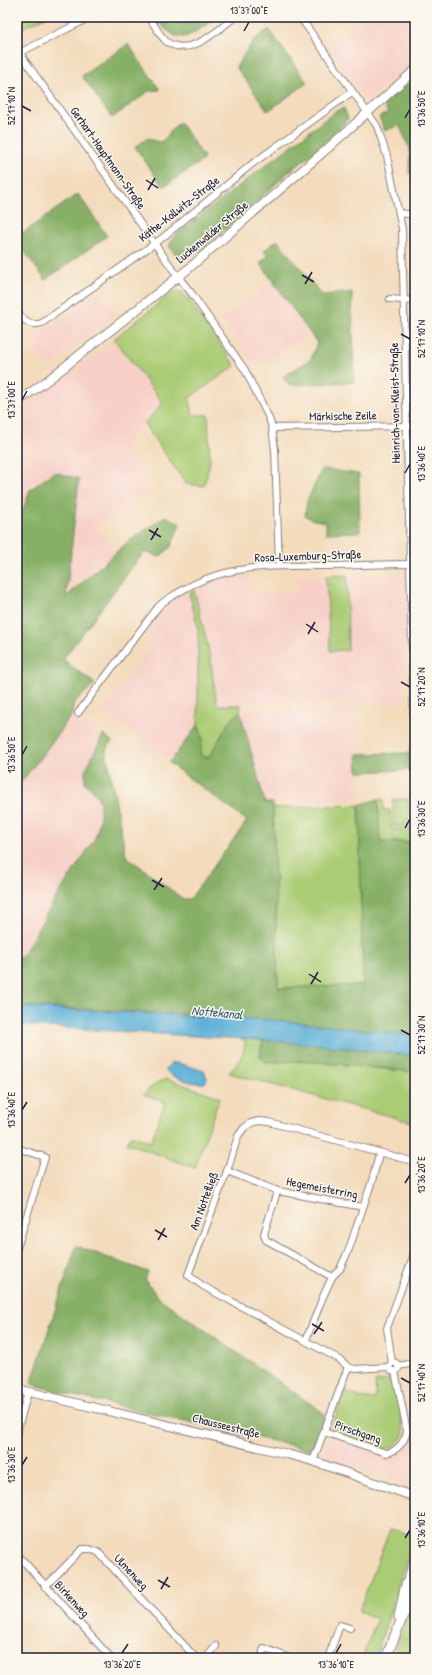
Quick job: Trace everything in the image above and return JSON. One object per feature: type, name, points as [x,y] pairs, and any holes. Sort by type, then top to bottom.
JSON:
[{"type":"main road","name":"Luckenwalder Straße","points":[[17,402],[48,380],[178,277],[328,148],[415,70]]},
{"type":"main road","name":"Chausseestraße","points":[[17,1389],[257,1446],[313,1461],[415,1497]]},
{"type":"main road","points":[[396,1632],[405,1588],[415,1561]]},
{"type":"main road","points":[[386,1658],[415,1586]]},
{"type":"street","points":[[18,53],[91,17]]},
{"type":"street","points":[[149,17],[166,41],[177,46],[186,46],[198,43],[235,17]]},
{"type":"street","name":"Heinrich-von-Kleist-Straße","points":[[300,17],[377,126],[384,145],[402,229],[406,426],[412,564],[415,772]]},
{"type":"street","name":"Gerhart-Hauptmann-Straße","points":[[18,53],[245,370],[267,412],[272,428],[275,450],[279,566]]},
{"type":"street","name":"Käthe-Kollwitz-Straße","points":[[17,311],[27,322],[35,325],[42,323],[154,244],[252,164],[352,92]]},
{"type":"street","points":[[399,213],[415,215]]},
{"type":"street","points":[[390,299],[415,300]]},
{"type":"street","name":"Märkische Zeile","points":[[272,428],[415,426]]},
{"type":"street","name":"Rosa-Luxemburg-Straße","points":[[78,713],[156,609],[163,602],[208,577],[226,571],[279,566],[412,564]]},
{"type":"street","name":"Am Nottefließ","points":[[348,1367],[339,1359],[306,1340],[203,1286],[188,1275],[227,1171],[238,1136],[244,1128],[251,1123],[259,1121],[269,1122],[379,1154],[415,1162]]},
{"type":"street","points":[[17,1148],[45,1157],[17,1248]]},
{"type":"street","name":"Hegemeisterring","points":[[306,1340],[332,1277],[340,1269],[349,1249],[372,1182],[379,1154]]},
{"type":"street","name":"Hegemeisterring","points":[[227,1171],[278,1191],[363,1207]]},
{"type":"street","name":"Hegemeisterring","points":[[278,1191],[264,1234],[266,1240],[332,1277]]},
{"type":"street","name":"Pirschgang","points":[[324,1432],[386,1453],[392,1453],[404,1439],[406,1431],[386,1328],[415,1251]]},
{"type":"street","points":[[313,1461],[348,1367],[357,1370],[393,1367],[415,1363]]},
{"type":"street","points":[[17,1432],[28,1392]]},
{"type":"street","name":"Ulmenweg","points":[[46,1587],[82,1549],[89,1549],[98,1552],[196,1658]]},
{"type":"street","name":"Birkenweg","points":[[17,1554],[111,1658]]},
{"type":"street","points":[[328,1658],[340,1625],[350,1628]]},
{"type":"street","points":[[206,1658],[216,1646]]},
{"type":"street","points":[[261,1658],[264,1648],[290,1658]]},
{"type":"shaded area","points":[[367,17],[415,17],[415,63],[367,101],[329,49]]},
{"type":"shaded area","points":[[273,282],[309,333],[263,365],[261,363],[255,367],[222,319]]},
{"type":"shaded area","points":[[98,291],[116,315],[49,367],[29,341]]},
{"type":"shaded area","points":[[114,339],[163,403],[124,445],[148,477],[144,481],[148,487],[95,527],[115,553],[65,597],[79,479],[54,472],[30,490],[17,527],[17,413]]},
{"type":"shaded area","points":[[251,574],[251,588],[254,589],[255,593],[297,592],[296,576],[326,576],[330,651],[348,650],[347,575],[406,574],[408,648],[403,649],[404,703],[352,704],[320,702],[217,705],[209,651],[194,590],[221,578]]},
{"type":"shaded area","points":[[189,592],[198,629],[198,725],[171,761],[104,710],[153,644],[142,635],[164,607]]},
{"type":"shaded area","points":[[356,708],[358,800],[265,803],[240,711]]},
{"type":"shaded area","points":[[71,716],[103,735],[85,771],[85,783],[97,795],[100,817],[98,831],[94,840],[55,899],[23,955],[17,959],[17,788]]},
{"type":"shaded area","points":[[329,1436],[386,1454],[406,1442],[415,1445],[415,1487],[322,1456]]},
{"type":"green space","points":[[17,17],[46,17],[17,30]]},
{"type":"green space","points":[[155,17],[217,17],[192,34],[178,37],[171,34]]},
{"type":"green space","points":[[269,29],[307,83],[268,111],[236,67],[254,40]]},
{"type":"green space","points":[[128,44],[160,90],[149,91],[112,118],[82,76]]},
{"type":"green space","points":[[415,78],[415,171],[409,174],[410,149],[399,125],[385,131],[379,117],[388,113],[383,104]]},
{"type":"green space","points":[[344,108],[348,119],[309,157],[293,168],[203,248],[181,260],[177,257],[169,246],[174,236],[336,111]]},
{"type":"green space","points":[[180,123],[204,157],[202,161],[163,187],[135,147],[148,138],[158,142],[163,141],[175,126]]},
{"type":"green space","points":[[78,194],[107,236],[45,280],[17,241],[17,237]]},
{"type":"green space","points":[[277,240],[322,295],[352,292],[354,382],[289,385],[283,377],[311,359],[317,343],[260,263],[268,256],[264,251]]},
{"type":"green space","points":[[173,292],[181,292],[186,296],[235,366],[189,398],[193,415],[208,415],[210,462],[204,486],[186,484],[144,424],[163,403],[114,339]]},
{"type":"green space","points":[[322,469],[359,474],[360,532],[326,533],[326,522],[314,520],[305,516],[307,501]]},
{"type":"green space","points":[[54,472],[79,479],[66,597],[130,540],[166,516],[180,524],[171,547],[159,557],[144,552],[63,659],[95,684],[74,703],[71,716],[17,787],[17,527],[30,490]]},
{"type":"green space","points":[[347,575],[348,650],[330,651],[326,576]]},
{"type":"green space","points":[[194,590],[209,651],[217,705],[241,705],[240,711],[230,721],[209,757],[201,755],[202,739],[198,725],[198,629],[189,592]]},
{"type":"green space","points":[[240,711],[265,803],[273,803],[278,988],[363,985],[359,805],[378,799],[380,842],[413,842],[415,844],[415,1036],[183,1014],[17,1006],[17,959],[23,955],[55,899],[96,835],[100,817],[100,804],[96,794],[85,783],[85,771],[103,735],[112,741],[106,750],[126,856],[183,899],[190,899],[247,821],[169,763],[198,725],[202,739],[201,755],[209,757],[230,721]]},
{"type":"green space","points":[[411,753],[412,770],[358,772],[357,754]]},
{"type":"green space","points":[[378,799],[383,799],[384,810],[390,810],[391,829],[413,829],[413,842],[380,842]]},
{"type":"green space","points":[[408,799],[409,826],[393,826],[393,800]]},
{"type":"green space","points":[[359,805],[363,986],[278,988],[273,808]]},
{"type":"green space","points":[[245,1039],[263,1040],[260,1051],[266,1062],[307,1061],[415,1072],[415,1123],[229,1073],[241,1058]]},
{"type":"green space","points":[[263,1040],[415,1056],[415,1072],[307,1061],[266,1062],[260,1056]]},
{"type":"green space","points":[[166,1079],[220,1097],[195,1168],[127,1143],[131,1135],[151,1142],[165,1102],[144,1095],[154,1085]]},
{"type":"green space","points":[[76,1246],[148,1272],[145,1280],[159,1298],[325,1414],[312,1450],[67,1394],[31,1384]]},
{"type":"green space","points":[[393,1379],[404,1432],[397,1444],[384,1449],[330,1431],[345,1391],[361,1398],[372,1399],[376,1397],[375,1382]]},
{"type":"green space","points":[[415,1517],[415,1537],[398,1584],[375,1658],[362,1658],[377,1619],[359,1611],[390,1529],[409,1534]]},
{"type":"green space","points":[[415,1597],[415,1646],[409,1658],[392,1658]]},
{"type":"water","points":[[17,1007],[273,1020],[401,1034],[415,1036],[415,1056],[274,1041],[17,1025]]},
{"type":"water","points":[[171,1063],[178,1063],[204,1071],[207,1078],[205,1083],[189,1082],[172,1076],[165,1069]]},
{"type":"water label","name":"Nottekanal","points":[[217,1012]]}]
